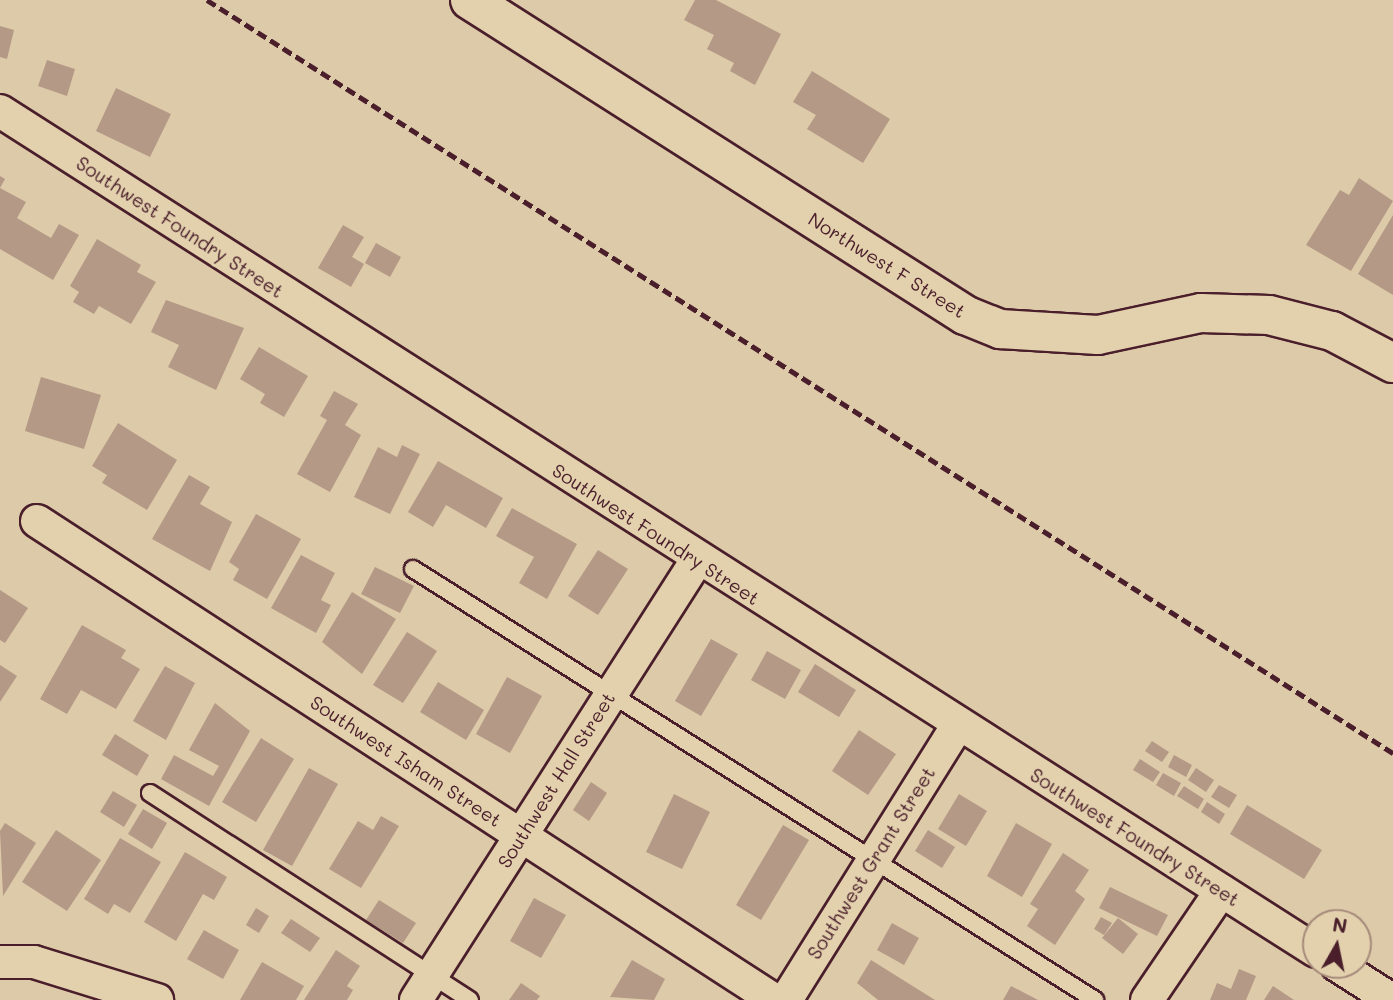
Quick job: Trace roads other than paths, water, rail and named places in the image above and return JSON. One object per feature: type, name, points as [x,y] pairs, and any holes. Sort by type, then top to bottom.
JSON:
[{"type":"street","name":"Northwest F Street","points":[[470,0],[988,324],[1065,337],[1201,313],[1269,315],[1332,331],[1393,363]]},
{"type":"street","name":"Southwest Foundry Street","points":[[0,111],[957,726],[1302,942]]},
{"type":"street","name":"Southwest Isham Street","points":[[37,521],[774,1000]]},
{"type":"street","name":"Southwest Hall Street","points":[[424,988],[697,560]]},
{"type":"street","name":"Southwest Grant Street","points":[[786,1000],[871,859],[957,726]]},
{"type":"street","points":[[1147,1000],[1221,891]]},
{"type":"street","points":[[0,962],[34,962],[157,1000]]},
{"type":"street","points":[[1359,979],[1392,1000]]},
{"type":"lane","points":[[413,569],[609,696],[1095,1000]]},
{"type":"lane","points":[[150,793],[424,988],[470,1000]]},
{"type":"railway","points":[[207,0],[1393,753]]}]
